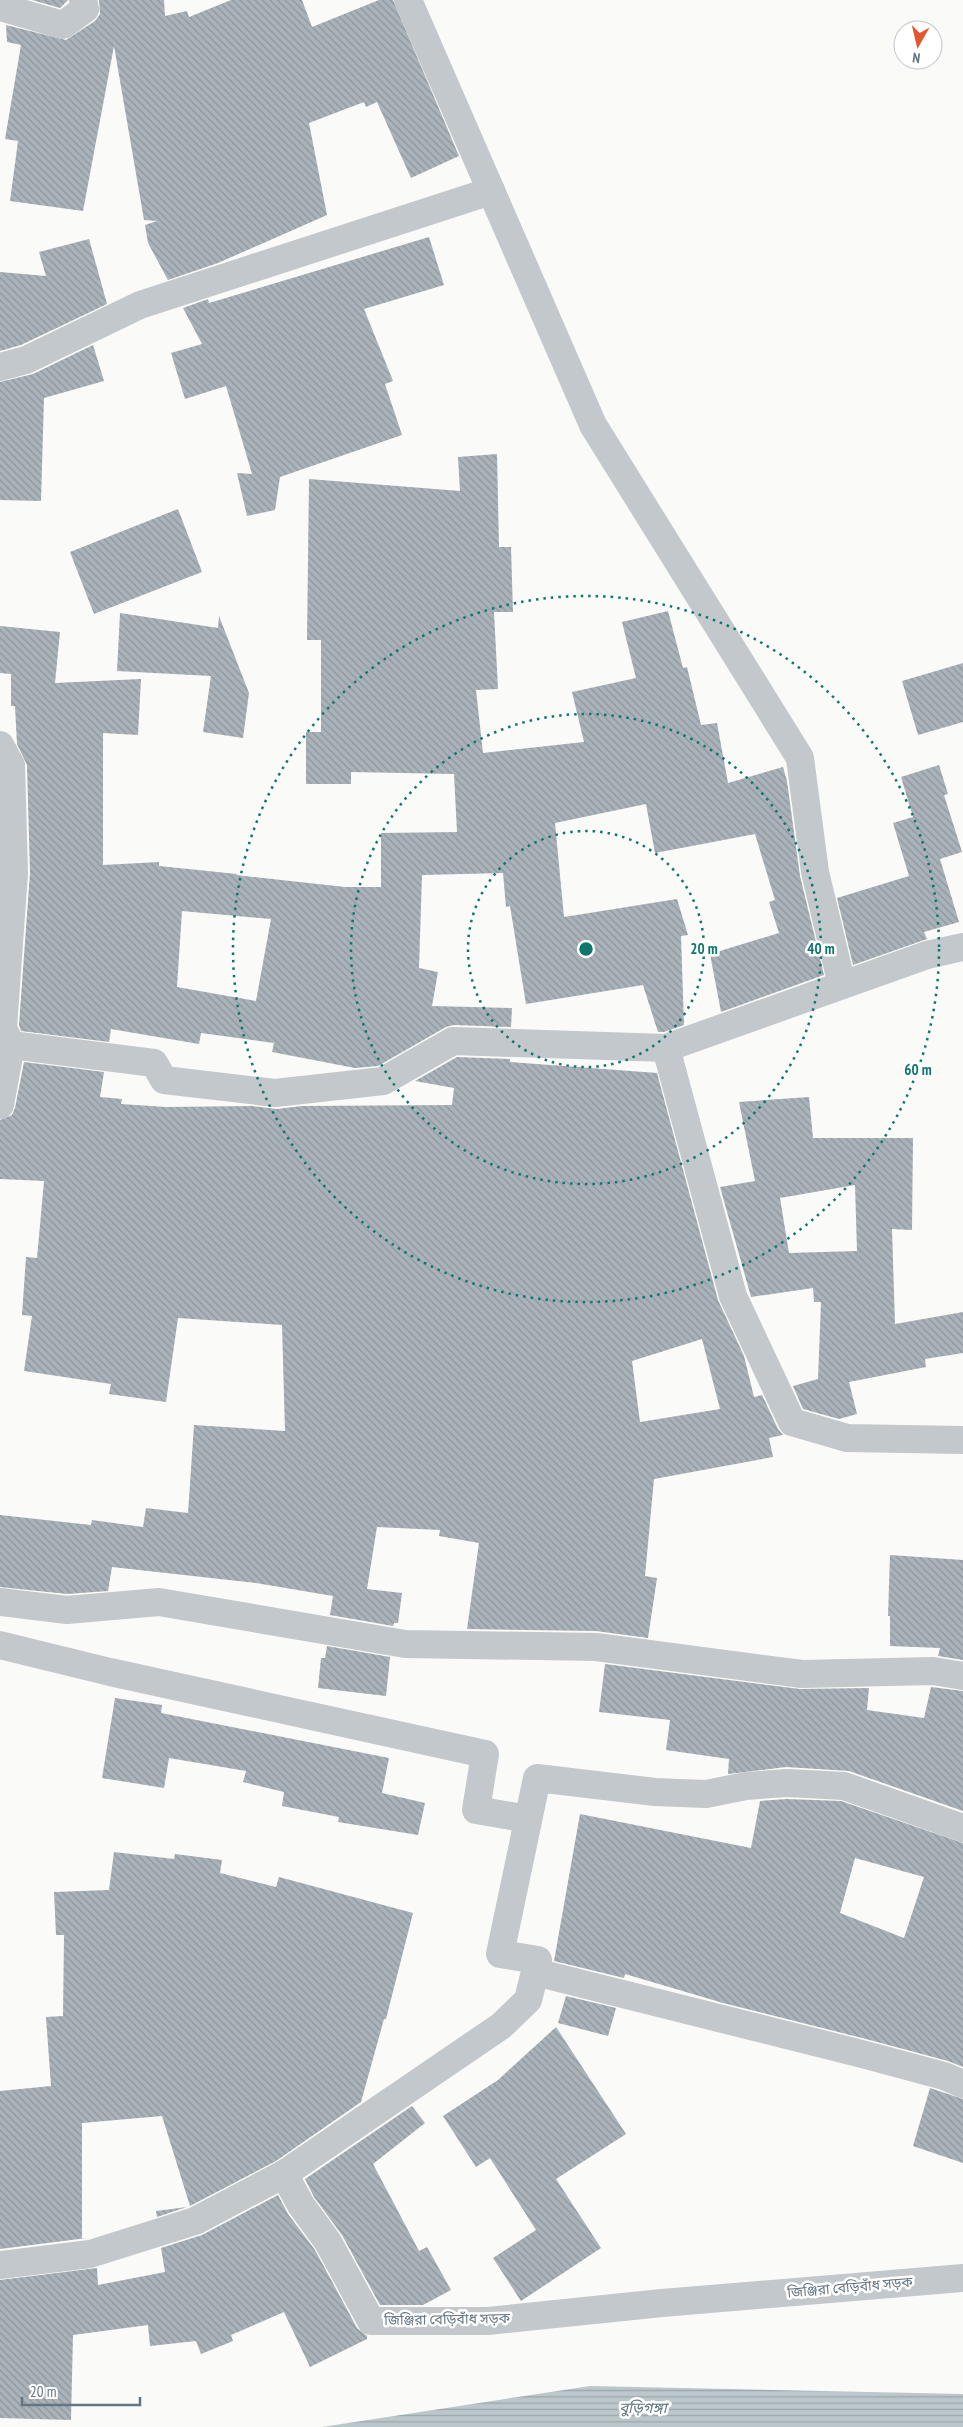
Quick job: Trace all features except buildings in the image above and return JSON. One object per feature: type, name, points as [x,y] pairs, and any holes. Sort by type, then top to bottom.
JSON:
[{"type":"street","points":[[0,7],[63,25],[85,10],[83,0]]},
{"type":"street","points":[[408,0],[593,425],[800,758],[815,872],[842,985]]},
{"type":"street","points":[[0,367],[26,360],[140,305],[491,192]]},
{"type":"street","points":[[0,745],[11,766],[14,872],[4,1028],[11,1044],[0,1105]]},
{"type":"street","points":[[11,1044],[154,1063],[164,1080],[275,1094],[382,1081],[453,1041],[666,1048],[927,955],[963,947]]},
{"type":"street","points":[[666,1048],[733,1296],[792,1422],[847,1438],[963,1440]]},
{"type":"street","points":[[0,1602],[67,1610],[159,1602],[405,1644],[596,1646],[802,1674],[933,1672],[963,1676]]},
{"type":"street","points":[[0,1645],[110,1672],[485,1754],[476,1810],[528,1818]]},
{"type":"street","points":[[0,2265],[90,2254],[195,2221],[284,2174],[501,2026],[528,2000],[538,1960],[500,1954],[536,1778],[654,1792],[697,1793],[787,1783],[844,1786],[963,1828]]},
{"type":"street","points":[[536,1972],[862,2054],[944,2076],[963,2084]]},
{"type":"street","name":"জিঞ্জিরা বেড়িবাঁধ সড়ক","points":[[284,2174],[302,2205],[328,2242],[371,2321],[488,2321],[672,2302],[963,2278]]},
{"type":"water","name":"বুড়িগঙ্গা","points":[[590,2386],[963,2394],[963,2427],[322,2427]]}]
